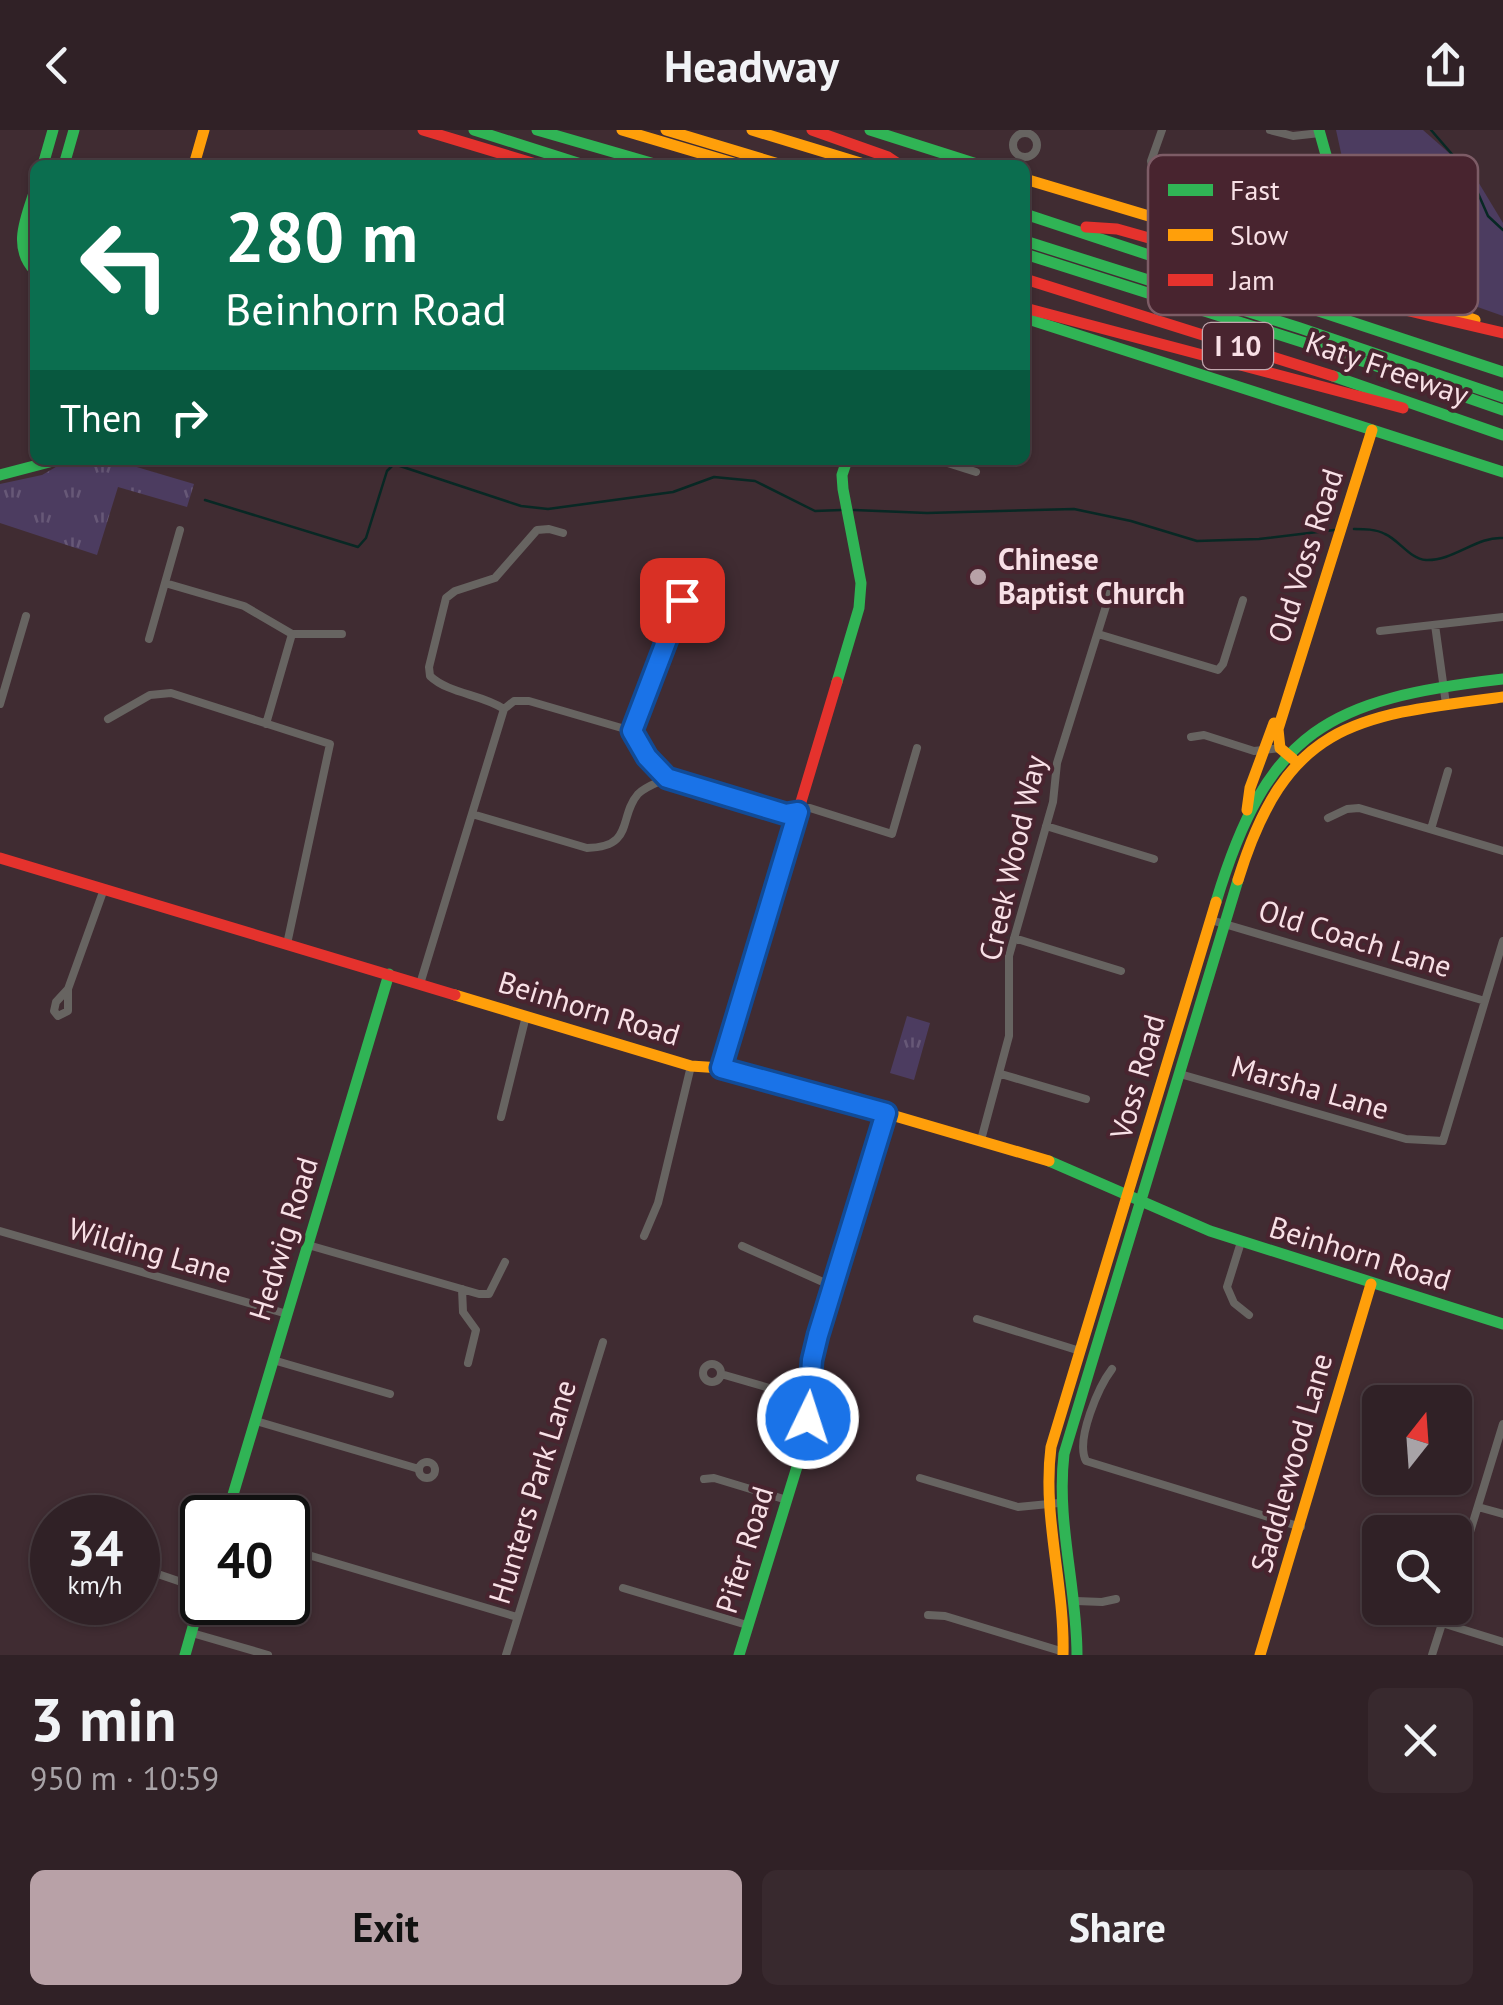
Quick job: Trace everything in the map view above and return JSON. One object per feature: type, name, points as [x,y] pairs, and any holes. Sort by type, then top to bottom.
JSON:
[{"type":"main road","points":[[44,160],[53,130]]},
{"type":"main road","points":[[65,160],[74,130]]},
{"type":"main road","points":[[195,160],[204,130]]},
{"type":"main road","points":[[423,130],[513,160]]},
{"type":"main road","points":[[474,130],[568,160]]},
{"type":"main road","points":[[536,130],[641,160]]},
{"type":"main road","points":[[622,130],[723,160]]},
{"type":"main road","points":[[666,130],[765,160]]},
{"type":"main road","points":[[752,130],[851,160]]},
{"type":"main road","points":[[812,130],[892,160]]},
{"type":"main road","points":[[870,130],[964,160]]},
{"type":"main road","points":[[1030,180],[1148,216]]},
{"type":"main road","points":[[29,256],[22,230],[30,205]]},
{"type":"main road","name":"Katy Freeway","points":[[1030,216],[1148,254]]},
{"type":"main road","points":[[1064,226],[1117,229],[1148,238]]},
{"type":"main road","points":[[1030,243],[1148,280]]},
{"type":"main road","points":[[1030,256],[1148,294]]},
{"type":"main road","name":"Katy Freeway","points":[[1030,281],[1503,435]]},
{"type":"main road","points":[[1030,309],[1377,403],[1450,416]]},
{"type":"main road","points":[[1212,315],[1503,410]]},
{"type":"main road","points":[[1259,315],[1503,396]]},
{"type":"main road","name":"Katy Freeway","points":[[1332,315],[1503,372]]},
{"type":"main road","points":[[1427,315],[1503,332]]},
{"type":"main road","points":[[1457,315],[1503,332]]},
{"type":"main road","points":[[1030,320],[1503,472]]},
{"type":"main road","name":"Old Voss Road","points":[[1288,754],[1278,729],[1286,696],[1372,430]]},
{"type":"main road","points":[[0,475],[38,465]]},
{"type":"main road","points":[[721,1068],[859,608],[861,583],[844,499],[845,465]]},
{"type":"main road","name":"Voss Road","points":[[1077,1655],[1076,1601],[1059,1503],[1064,1454],[1088,1354],[1218,922],[1247,810],[1288,754],[1320,725],[1342,713],[1394,694],[1503,678]]},
{"type":"main road","name":"Old Voss Road","points":[[1247,810],[1262,751],[1286,696]]},
{"type":"main road","name":"Voss Road","points":[[1218,922],[1288,754],[1380,713],[1503,698]]},
{"type":"main road","name":"Beinhorn Road","points":[[0,858],[691,1066],[721,1068],[1066,1166],[1241,1242],[1503,1324]]},
{"type":"main road","name":"Hedwig Road","points":[[233,1495],[389,974]]},
{"type":"main road","name":"Pifer Road","points":[[738,1655],[787,1500],[808,1418],[812,1360],[832,1286],[886,1113]]},
{"type":"main road","name":"Saddlewood Lane","points":[[1260,1655],[1370,1284]]},
{"type":"main road","name":"Voss Road","points":[[1063,1653],[1061,1600],[1045,1506],[1046,1473],[1051,1447],[1088,1354]]},
{"type":"main road","points":[[185,1655],[194,1625]]},
{"type":"street","points":[[1036,141],[1040,130]]},
{"type":"street","points":[[1153,155],[1162,130]]},
{"type":"street","points":[[1270,130],[1293,136],[1319,131]]},
{"type":"street","points":[[954,465],[976,472]]},
{"type":"street","points":[[150,639],[180,530]]},
{"type":"street","points":[[504,708],[440,684],[430,676],[444,602],[455,590],[495,578],[536,530],[563,533]]},
{"type":"street","points":[[632,731],[693,563]]},
{"type":"street","points":[[166,582],[244,606],[292,634],[342,634]]},
{"type":"street","name":"Creek Wood Way","points":[[981,1140],[1009,1036],[1008,973],[1014,938],[1054,802],[1056,764],[1111,590]]},
{"type":"street","points":[[1098,634],[1218,670],[1243,600]]},
{"type":"street","points":[[0,703],[26,616]]},
{"type":"street","points":[[1380,631],[1503,617]]},
{"type":"street","points":[[1435,624],[1446,704]]},
{"type":"street","points":[[266,724],[292,634]]},
{"type":"street","points":[[108,719],[150,695],[171,694],[330,744],[287,944]]},
{"type":"street","points":[[420,984],[504,708],[514,702],[529,701],[632,731],[647,757],[667,778],[786,814],[810,808],[892,834],[917,748]]},
{"type":"street","points":[[1192,737],[1204,736],[1254,751],[1288,754]]},
{"type":"street","points":[[1431,829],[1448,770]]},
{"type":"street","points":[[472,814],[597,848],[607,846],[622,831],[638,794],[667,778]]},
{"type":"street","points":[[1328,818],[1359,808],[1503,851]]},
{"type":"street","points":[[1046,826],[1154,859]]},
{"type":"street","points":[[68,989],[104,889]]},
{"type":"street","name":"Old Coach Lane","points":[[1218,922],[1485,1001]]},
{"type":"street","points":[[1014,938],[1121,970]]},
{"type":"street","points":[[1485,1001],[1503,941]]},
{"type":"street","name":"Marsha Lane","points":[[1172,1071],[1406,1139],[1444,1142],[1485,1001]]},
{"type":"street","points":[[501,1117],[526,1016]]},
{"type":"street","points":[[644,1236],[658,1204],[691,1066]]},
{"type":"street","points":[[1001,1074],[1086,1099]]},
{"type":"street","name":"Wilding Lane","points":[[0,1231],[287,1314]]},
{"type":"street","points":[[1241,1242],[1226,1288],[1234,1303],[1249,1314]]},
{"type":"street","points":[[308,1245],[488,1294],[505,1262]]},
{"type":"street","points":[[742,1246],[832,1286]]},
{"type":"street","points":[[462,1290],[463,1312],[476,1330],[468,1362]]},
{"type":"street","points":[[977,1318],[1088,1354]]},
{"type":"street","name":"Hunters Park Lane","points":[[506,1655],[602,1342]]},
{"type":"street","points":[[273,1360],[390,1394]]},
{"type":"street","points":[[1112,1368],[1099,1390],[1082,1446],[1086,1460],[1301,1527]]},
{"type":"street","points":[[721,1374],[810,1400]]},
{"type":"street","points":[[808,1418],[848,1428]]},
{"type":"street","points":[[256,1421],[419,1469]]},
{"type":"street","points":[[1472,1526],[1503,1424]]},
{"type":"street","points":[[704,1479],[714,1478],[787,1500]]},
{"type":"street","points":[[920,1478],[1018,1507],[1059,1503]]},
{"type":"street","points":[[1478,1507],[1503,1514]]},
{"type":"street","points":[[310,1555],[518,1616]]},
{"type":"street","points":[[622,1588],[747,1625]]},
{"type":"street","points":[[1076,1601],[1116,1598]]},
{"type":"street","points":[[928,1615],[945,1616],[1063,1653]]},
{"type":"street","points":[[1432,1655],[1441,1625]]},
{"type":"street","points":[[1448,1625],[1503,1642]]},
{"type":"street","points":[[192,1633],[268,1655]]},
{"type":"green space","points":[[1336,130],[1423,130],[1451,155],[1341,155]]},
{"type":"green space","points":[[1478,182],[1503,223],[1503,316],[1478,307]]},
{"type":"green space","points":[[59,465],[130,465],[194,484],[187,507],[118,487],[97,555],[0,523],[0,484],[42,475]]},
{"type":"green space","points":[[907,1016],[930,1023],[914,1080],[890,1073]]},
{"type":"waterway","points":[[1431,130],[1453,155]]},
{"type":"waterway","points":[[1478,193],[1488,216],[1503,230]]},
{"type":"waterway","points":[[205,500],[358,547],[366,538],[387,471],[393,465]]},
{"type":"waterway","points":[[397,465],[521,506],[548,509],[673,492],[714,477],[755,481],[815,511],[841,510]]},
{"type":"waterway","points":[[854,510],[927,513],[1074,509],[1197,541],[1334,530]]},
{"type":"waterway","points":[[1354,529],[1381,532],[1426,560],[1503,538]]},
{"type":"traffic: fast","points":[[44,160],[53,130]]},
{"type":"traffic: fast","points":[[65,160],[74,130]]},
{"type":"traffic: fast","points":[[474,130],[568,160]]},
{"type":"traffic: fast","points":[[537,130],[641,160]]},
{"type":"traffic: fast","points":[[870,130],[964,160]]},
{"type":"traffic: fast","points":[[1319,130],[1326,155]]},
{"type":"traffic: fast","points":[[30,206],[23,242],[30,265]]},
{"type":"traffic: fast","points":[[1030,216],[1148,255]]},
{"type":"traffic: fast","points":[[1030,243],[1148,280]]},
{"type":"traffic: fast","points":[[1030,256],[1148,293]]},
{"type":"traffic: fast","points":[[1217,315],[1503,410]]},
{"type":"traffic: fast","points":[[1259,315],[1503,397]]},
{"type":"traffic: fast","points":[[1331,315],[1503,372]]},
{"type":"traffic: fast","points":[[1030,320],[1503,472]]},
{"type":"traffic: fast","points":[[1333,376],[1503,435]]},
{"type":"traffic: fast","points":[[0,475],[38,465]]},
{"type":"traffic: fast","points":[[837,682],[859,608],[861,583],[843,489],[845,465]]},
{"type":"traffic: fast","points":[[1216,902],[1258,797],[1284,761],[1314,733],[1349,713],[1392,698],[1503,679]]},
{"type":"traffic: fast","points":[[1077,1655],[1063,1505],[1064,1454],[1238,880]]},
{"type":"traffic: fast","points":[[233,1495],[389,974]]},
{"type":"traffic: fast","points":[[739,1655],[800,1457],[818,1335],[886,1113]]},
{"type":"traffic: fast","points":[[1049,1161],[1210,1231],[1503,1324]]},
{"type":"traffic: fast","points":[[185,1655],[194,1625]]},
{"type":"traffic: slow","points":[[195,160],[204,130]]},
{"type":"traffic: slow","points":[[622,130],[723,160]]},
{"type":"traffic: slow","points":[[666,130],[765,160]]},
{"type":"traffic: slow","points":[[752,130],[851,160]]},
{"type":"traffic: slow","points":[[1030,180],[1148,216]]},
{"type":"traffic: slow","points":[[1460,315],[1475,320]]},
{"type":"traffic: slow","points":[[1293,759],[1280,748],[1278,729],[1372,430]]},
{"type":"traffic: slow","points":[[1238,880],[1257,828],[1279,787],[1304,758],[1333,736],[1406,711],[1503,697]]},
{"type":"traffic: slow","points":[[1247,810],[1250,788],[1274,723]]},
{"type":"traffic: slow","points":[[1063,1655],[1049,1499],[1051,1447],[1216,902]]},
{"type":"traffic: slow","points":[[455,995],[691,1066],[721,1068],[789,1085],[1049,1161]]},
{"type":"traffic: slow","points":[[1260,1655],[1371,1284]]},
{"type":"traffic: jam","points":[[423,130],[522,160]]},
{"type":"traffic: jam","points":[[812,130],[892,160]]},
{"type":"traffic: jam","points":[[1086,227],[1117,229],[1148,238]]},
{"type":"traffic: jam","points":[[1030,281],[1333,376]]},
{"type":"traffic: jam","points":[[1030,309],[1403,408]]},
{"type":"traffic: jam","points":[[1426,315],[1503,333]]},
{"type":"traffic: jam","points":[[721,1068],[837,682]]},
{"type":"traffic: jam","points":[[0,858],[455,995]]},
{"type":"place","name":"Chinese Baptist Church","points":[[978,577]]},
{"type":"route","points":[[682,600],[632,731],[647,757],[667,778],[786,814],[798,812],[721,1068],[886,1113],[818,1335],[808,1418]]}]
